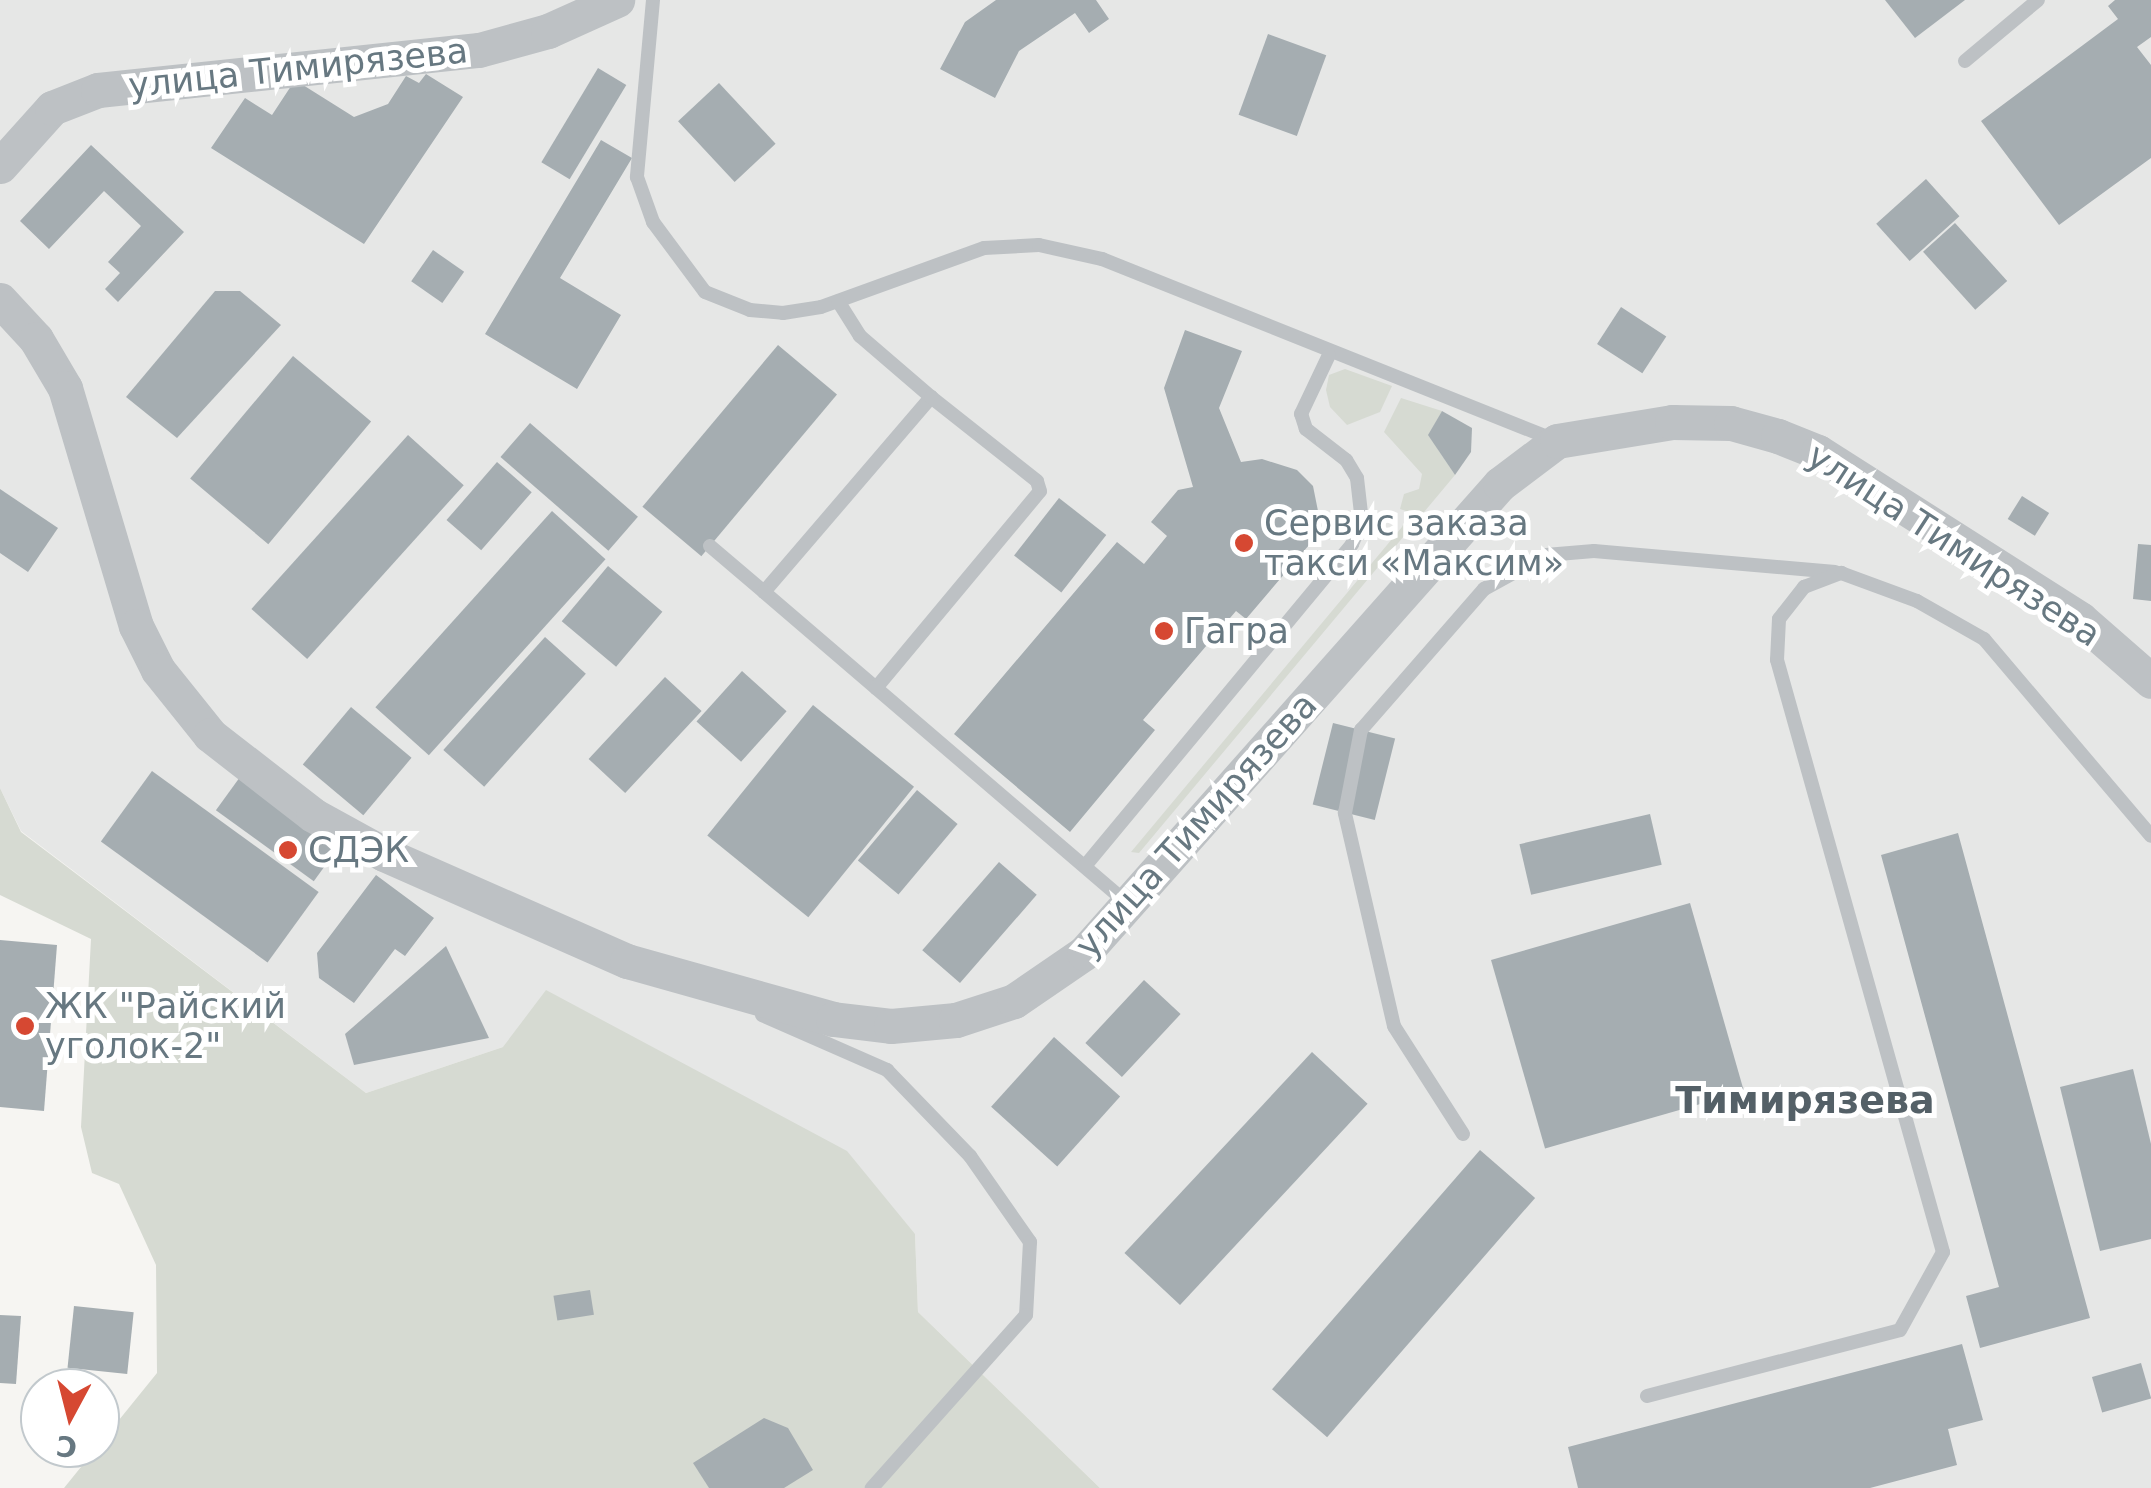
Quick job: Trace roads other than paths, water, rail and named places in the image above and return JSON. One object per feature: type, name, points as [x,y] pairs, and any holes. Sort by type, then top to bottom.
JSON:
[{"type":"street","name":"улица Тимирязева","points":[[0,166],[52,108],[98,90],[480,50],[548,31],[617,0]]},
{"type":"street","name":"улица Тимирязева","points":[[0,300],[36,339],[65,388],[136,626],[158,670],[210,735],[314,814],[384,854],[688,982],[833,1019],[891,1026],[956,1020],[1014,1001],[1084,953],[1130,906],[1500,484],[1557,442],[1672,422],[1730,423],[1778,436],[1834,462],[2033,588],[2151,681]]},
{"type":"lane","points":[[653,0],[638,177],[653,222],[705,292],[766,312],[838,300],[984,248],[1039,245],[1102,258],[1329,355],[1557,442]]},
{"type":"lane","points":[[1965,61],[2038,0]]},
{"type":"lane","points":[[838,300],[860,336],[1038,481],[1040,490],[876,688]]},
{"type":"lane","points":[[1084,866],[1352,544],[1362,522],[1357,478],[1346,460],[1306,429],[1301,414],[1329,355]]},
{"type":"lane","points":[[764,592],[931,397]]},
{"type":"lane","points":[[710,546],[1130,906]]},
{"type":"lane","points":[[1463,1134],[1394,1026],[1345,813],[1362,730],[1484,589],[1546,555],[1594,551],[1842,572],[1918,601],[1984,638],[2151,836]]},
{"type":"lane","points":[[1647,1396],[1900,1330],[1943,1252],[1777,660],[1778,619],[1804,587],[1842,572]]},
{"type":"lane","points":[[688,982],[887,1070],[970,1156],[1030,1242],[1026,1315],[872,1488]]},
{"type":"place","name":"Сервис заказа такси «Максим»","points":[[1244,543]]},
{"type":"place","name":"Гагра","points":[[1164,631]]},
{"type":"place","name":"СДЭК","points":[[288,850]]},
{"type":"place","name":"ЖК \"Райский уголок-2\"","points":[[25,1026]]},
{"type":"district","name":"Тимирязева","points":[[1805,1101]]}]
